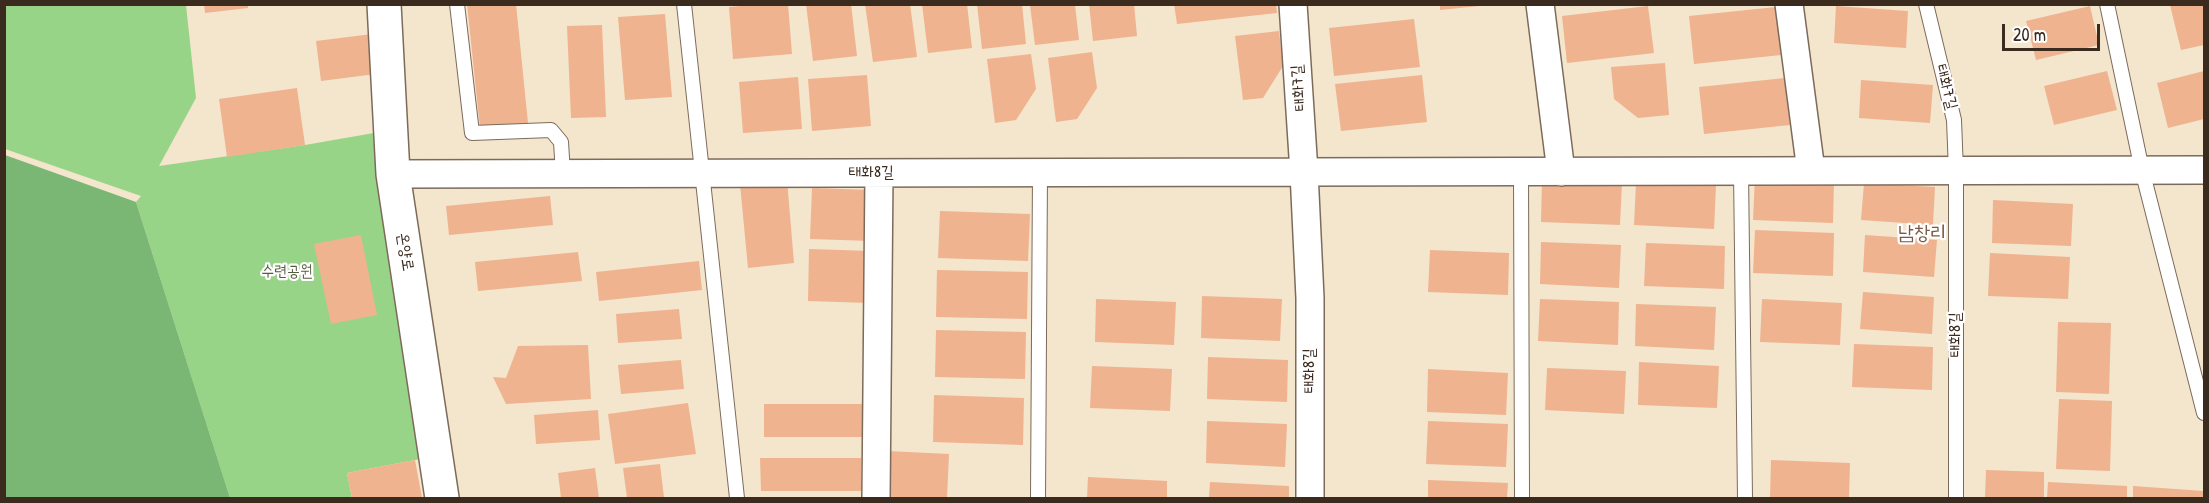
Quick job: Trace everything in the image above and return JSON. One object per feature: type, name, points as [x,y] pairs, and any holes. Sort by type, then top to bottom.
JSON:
[{"type":"main road","name":"온양로","points":[[384,4],[393,174],[442,498]]},
{"type":"street","name":"태화7길","points":[[1293,4],[1304,172]]},
{"type":"street","points":[[1540,4],[1561,172]]},
{"type":"street","points":[[1789,4],[1811,171]]},
{"type":"street","name":"태화8길","points":[[393,174],[2205,170]]},
{"type":"street","name":"태화8길","points":[[1304,172],[1310,298],[1310,498]]},
{"type":"street","points":[[876,498],[879,173]]},
{"type":"lane","points":[[457,4],[472,133],[551,130],[561,142],[563,174]]},
{"type":"lane","points":[[684,4],[737,498]]},
{"type":"lane","name":"태화7길","points":[[1926,4],[1954,120],[1956,171]]},
{"type":"lane","points":[[2107,4],[2142,170],[2205,413]]},
{"type":"lane","points":[[1741,171],[1745,498]]},
{"type":"lane","name":"태화8길","points":[[1956,171],[1956,498]]},
{"type":"lane","points":[[1521,172],[1522,498]]},
{"type":"lane","points":[[1038,498],[1040,173]]},
{"type":"green space","name":"수련공원","points":[[5,5],[186,5],[196,98],[159,166],[391,130],[436,456],[347,473],[352,498],[230,498],[136,202],[141,196],[5,149]]},
{"type":"green space","points":[[5,155],[136,202],[230,498],[5,498]]},
{"type":"building","points":[[204,4],[248,4],[248,8],[205,13]]},
{"type":"building","points":[[467,4],[516,4],[528,123],[480,128]]},
{"type":"building","points":[[788,4],[792,54],[733,59],[729,7]]},
{"type":"building","points":[[806,4],[851,4],[857,56],[813,61]]},
{"type":"building","points":[[865,4],[910,4],[917,57],[873,62]]},
{"type":"building","points":[[922,4],[967,4],[972,48],[928,53]]},
{"type":"building","points":[[977,4],[1022,4],[1026,44],[982,49]]},
{"type":"building","points":[[1089,4],[1134,4],[1137,36],[1093,41]]},
{"type":"building","points":[[1174,4],[1276,4],[1277,13],[1177,24]]},
{"type":"building","points":[[1440,4],[1479,4],[1479,6],[1440,10]]},
{"type":"building","points":[[2204,4],[2204,45],[2181,50],[2170,5]]},
{"type":"building","points":[[1030,5],[1075,5],[1079,40],[1035,45]]},
{"type":"building","points":[[1648,6],[1654,53],[1567,63],[1562,16]]},
{"type":"building","points":[[1836,6],[1908,11],[1906,48],[1834,43]]},
{"type":"building","points":[[2090,6],[2099,45],[2036,60],[2026,21]]},
{"type":"building","points":[[1776,7],[1781,55],[1694,64],[1689,16]]},
{"type":"building","points":[[665,14],[672,97],[625,100],[618,17]]},
{"type":"building","points":[[1414,19],[1420,67],[1334,76],[1329,28]]},
{"type":"building","points":[[602,25],[606,117],[571,118],[567,26]]},
{"type":"building","points":[[1279,31],[1283,66],[1263,98],[1243,100],[1235,36]]},
{"type":"building","points":[[372,34],[376,74],[321,81],[316,41]]},
{"type":"building","points":[[1092,52],[1097,88],[1077,119],[1056,122],[1048,58]]},
{"type":"building","points":[[1031,54],[1036,89],[1016,120],[995,123],[987,59]]},
{"type":"building","points":[[1665,63],[1669,115],[1638,118],[1614,99],[1611,67]]},
{"type":"building","points":[[2107,71],[2117,110],[2054,125],[2044,86]]},
{"type":"building","points":[[2204,71],[2204,119],[2168,128],[2157,83]]},
{"type":"building","points":[[867,75],[871,126],[812,131],[808,79]]},
{"type":"building","points":[[1422,75],[1427,122],[1341,131],[1335,84]]},
{"type":"building","points":[[798,77],[802,129],[743,133],[739,82]]},
{"type":"building","points":[[1785,78],[1790,125],[1704,134],[1699,87]]},
{"type":"building","points":[[1861,80],[1933,85],[1930,123],[1859,118]]},
{"type":"building","points":[[297,88],[305,145],[227,157],[219,99]]},
{"type":"building","points":[[1755,177],[1834,180],[1833,223],[1753,220]]},
{"type":"building","points":[[1542,179],[1622,183],[1620,225],[1541,222]]},
{"type":"building","points":[[787,180],[794,263],[748,268],[740,184]]},
{"type":"building","points":[[1636,183],[1716,186],[1714,229],[1634,225]]},
{"type":"building","points":[[1864,183],[1935,187],[1933,225],[1861,220]]},
{"type":"building","points":[[812,188],[873,190],[872,241],[810,239]]},
{"type":"building","points":[[550,196],[553,225],[449,235],[446,206]]},
{"type":"building","points":[[1993,200],[2073,204],[2071,246],[1992,243]]},
{"type":"building","points":[[940,211],[1030,214],[1028,261],[938,258]]},
{"type":"building","points":[[1755,230],[1834,233],[1833,276],[1753,273]]},
{"type":"building","points":[[361,235],[377,315],[331,324],[314,244]]},
{"type":"building","points":[[1865,235],[1937,240],[1934,277],[1863,272]]},
{"type":"building","points":[[1541,242],[1621,245],[1619,288],[1540,284]]},
{"type":"building","points":[[1646,243],[1725,246],[1724,289],[1644,286]]},
{"type":"building","points":[[809,249],[871,251],[869,303],[808,301]]},
{"type":"building","points":[[1430,250],[1509,253],[1508,295],[1428,292]]},
{"type":"building","points":[[578,252],[582,281],[478,291],[475,262]]},
{"type":"building","points":[[1990,253],[2070,257],[2068,299],[1988,296]]},
{"type":"building","points":[[699,261],[702,290],[599,301],[596,272]]},
{"type":"building","points":[[937,270],[1028,272],[1027,319],[936,317]]},
{"type":"building","points":[[1863,292],[1934,297],[1932,334],[1860,329]]},
{"type":"building","points":[[1202,296],[1282,299],[1280,341],[1201,338]]},
{"type":"building","points":[[1096,299],[1176,302],[1174,345],[1095,342]]},
{"type":"building","points":[[1540,299],[1619,302],[1618,345],[1538,341]]},
{"type":"building","points":[[1762,299],[1842,303],[1840,345],[1760,342]]},
{"type":"building","points":[[1636,304],[1716,307],[1714,350],[1635,346]]},
{"type":"building","points":[[679,309],[682,339],[618,343],[616,314]]},
{"type":"building","points":[[2058,322],[2111,323],[2109,394],[2056,392]]},
{"type":"building","points":[[936,330],[1026,332],[1025,379],[935,377]]},
{"type":"building","points":[[1854,344],[1933,347],[1932,390],[1852,387]]},
{"type":"building","points":[[588,345],[591,399],[506,404],[493,377],[506,378],[518,346]]},
{"type":"building","points":[[1208,357],[1288,360],[1287,402],[1207,399]]},
{"type":"building","points":[[681,360],[684,389],[621,394],[618,365]]},
{"type":"building","points":[[1639,362],[1719,366],[1717,408],[1638,405]]},
{"type":"building","points":[[1092,366],[1172,369],[1170,411],[1090,408]]},
{"type":"building","points":[[1547,368],[1626,371],[1624,414],[1545,410]]},
{"type":"building","points":[[1428,369],[1508,373],[1506,415],[1427,412]]},
{"type":"building","points":[[934,395],[1024,398],[1023,445],[933,442]]},
{"type":"building","points":[[2059,399],[2112,401],[2110,471],[2056,469]]},
{"type":"building","points":[[688,403],[696,454],[615,464],[608,414]]},
{"type":"building","points":[[764,404],[864,404],[864,437],[764,437]]},
{"type":"building","points":[[598,410],[600,440],[536,444],[534,415]]},
{"type":"building","points":[[1207,421],[1287,424],[1285,467],[1206,463]]},
{"type":"building","points":[[1428,421],[1508,424],[1506,467],[1426,464]]},
{"type":"building","points":[[887,451],[949,454],[947,498],[885,498]]},
{"type":"building","points":[[760,458],[861,458],[861,491],[761,491]]},
{"type":"building","points":[[415,460],[422,498],[352,498],[347,473]]},
{"type":"building","points":[[1771,460],[1850,463],[1849,498],[1770,498]]},
{"type":"building","points":[[660,464],[664,498],[627,498],[623,468]]},
{"type":"building","points":[[595,468],[599,498],[561,498],[558,473]]},
{"type":"building","points":[[1986,470],[2044,472],[2044,498],[1985,498]]},
{"type":"building","points":[[1088,477],[1167,481],[1167,498],[1087,498]]},
{"type":"building","points":[[1428,480],[1508,483],[1507,498],[1428,498]]},
{"type":"building","points":[[1210,482],[1289,486],[1289,498],[1209,498]]},
{"type":"building","points":[[2048,482],[2127,486],[2127,498],[2047,498]]},
{"type":"building","points":[[2133,486],[2204,491],[2204,498],[2133,498]]},
{"type":"district","name":"남창리","points":[[1922,234]]}]
